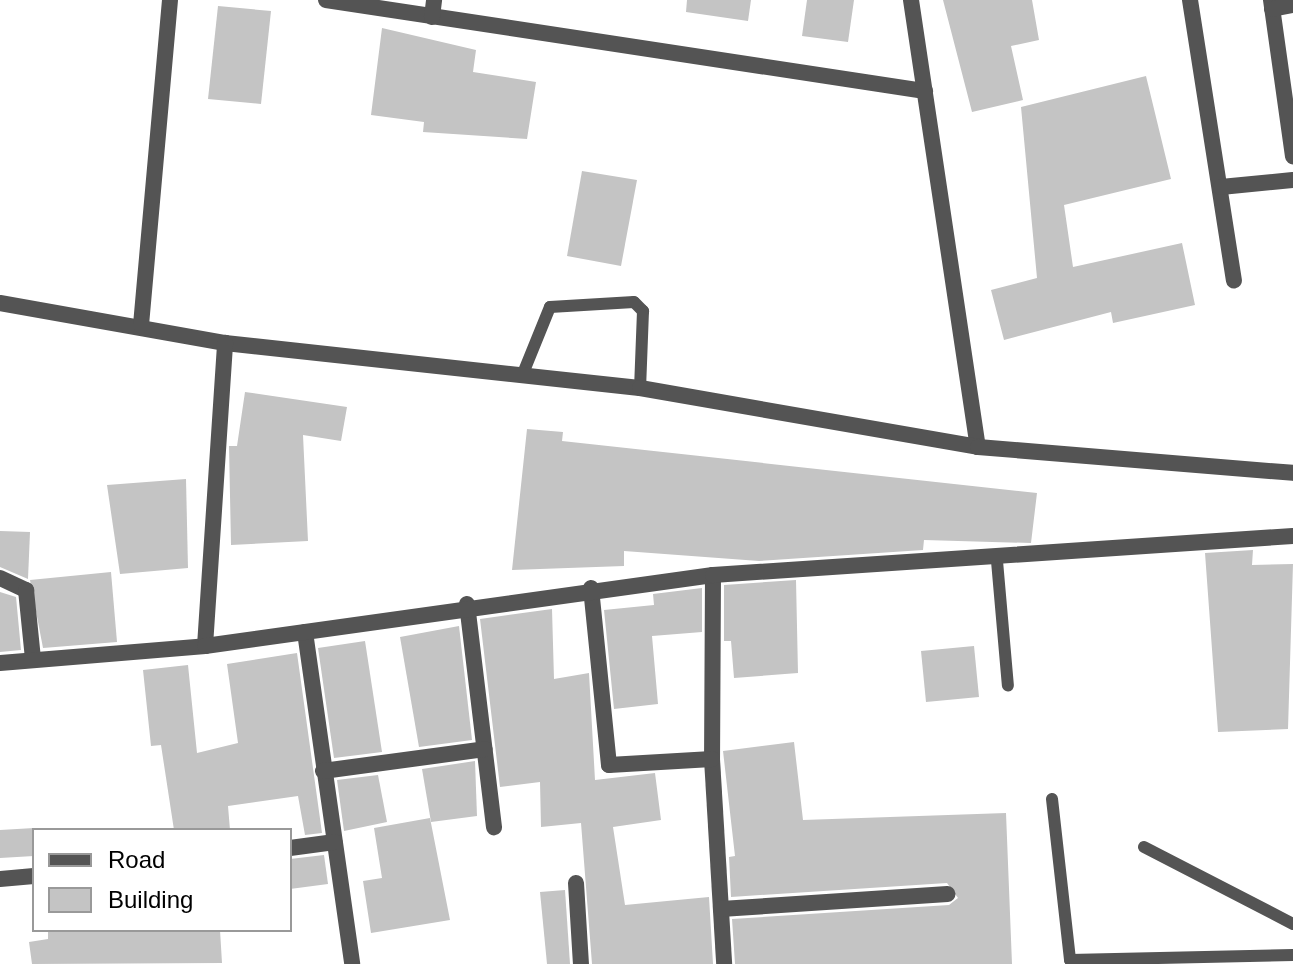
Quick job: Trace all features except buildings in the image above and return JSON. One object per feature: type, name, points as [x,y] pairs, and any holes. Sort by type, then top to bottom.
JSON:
[{"type":"street","points":[[141,325],[170,0]]},
{"type":"street","points":[[326,0],[433,9],[925,91]]},
{"type":"street","points":[[911,0],[978,447]]},
{"type":"street","points":[[1190,0],[1234,281]]},
{"type":"street","points":[[1293,5],[1271,4],[1293,156]]},
{"type":"street","points":[[1221,187],[1293,180]]},
{"type":"street","points":[[0,303],[141,325],[225,343],[524,371],[640,388],[978,447],[1293,473]]},
{"type":"street","points":[[205,646],[225,343]]},
{"type":"street","points":[[0,663],[205,646],[467,604],[713,575],[997,561],[1293,536]]},
{"type":"street","points":[[713,575],[712,759],[724,964]]},
{"type":"street","points":[[0,578],[26,590],[33,659]]},
{"type":"street","points":[[591,588],[609,765],[712,759]]},
{"type":"street","points":[[467,604],[494,827]]},
{"type":"street","points":[[305,632],[352,964]]},
{"type":"street","points":[[323,771],[485,749]]},
{"type":"street","points":[[292,848],[335,842]]},
{"type":"street","points":[[0,879],[32,876]]},
{"type":"street","points":[[576,883],[581,964]]},
{"type":"street","points":[[721,909],[948,894]]},
{"type":"lane","points":[[524,371],[550,307],[634,302],[643,311],[640,388]]},
{"type":"lane","points":[[997,561],[1008,686]]},
{"type":"lane","points":[[1052,799],[1070,960],[1293,955]]},
{"type":"lane","points":[[1144,847],[1293,924]]}]
